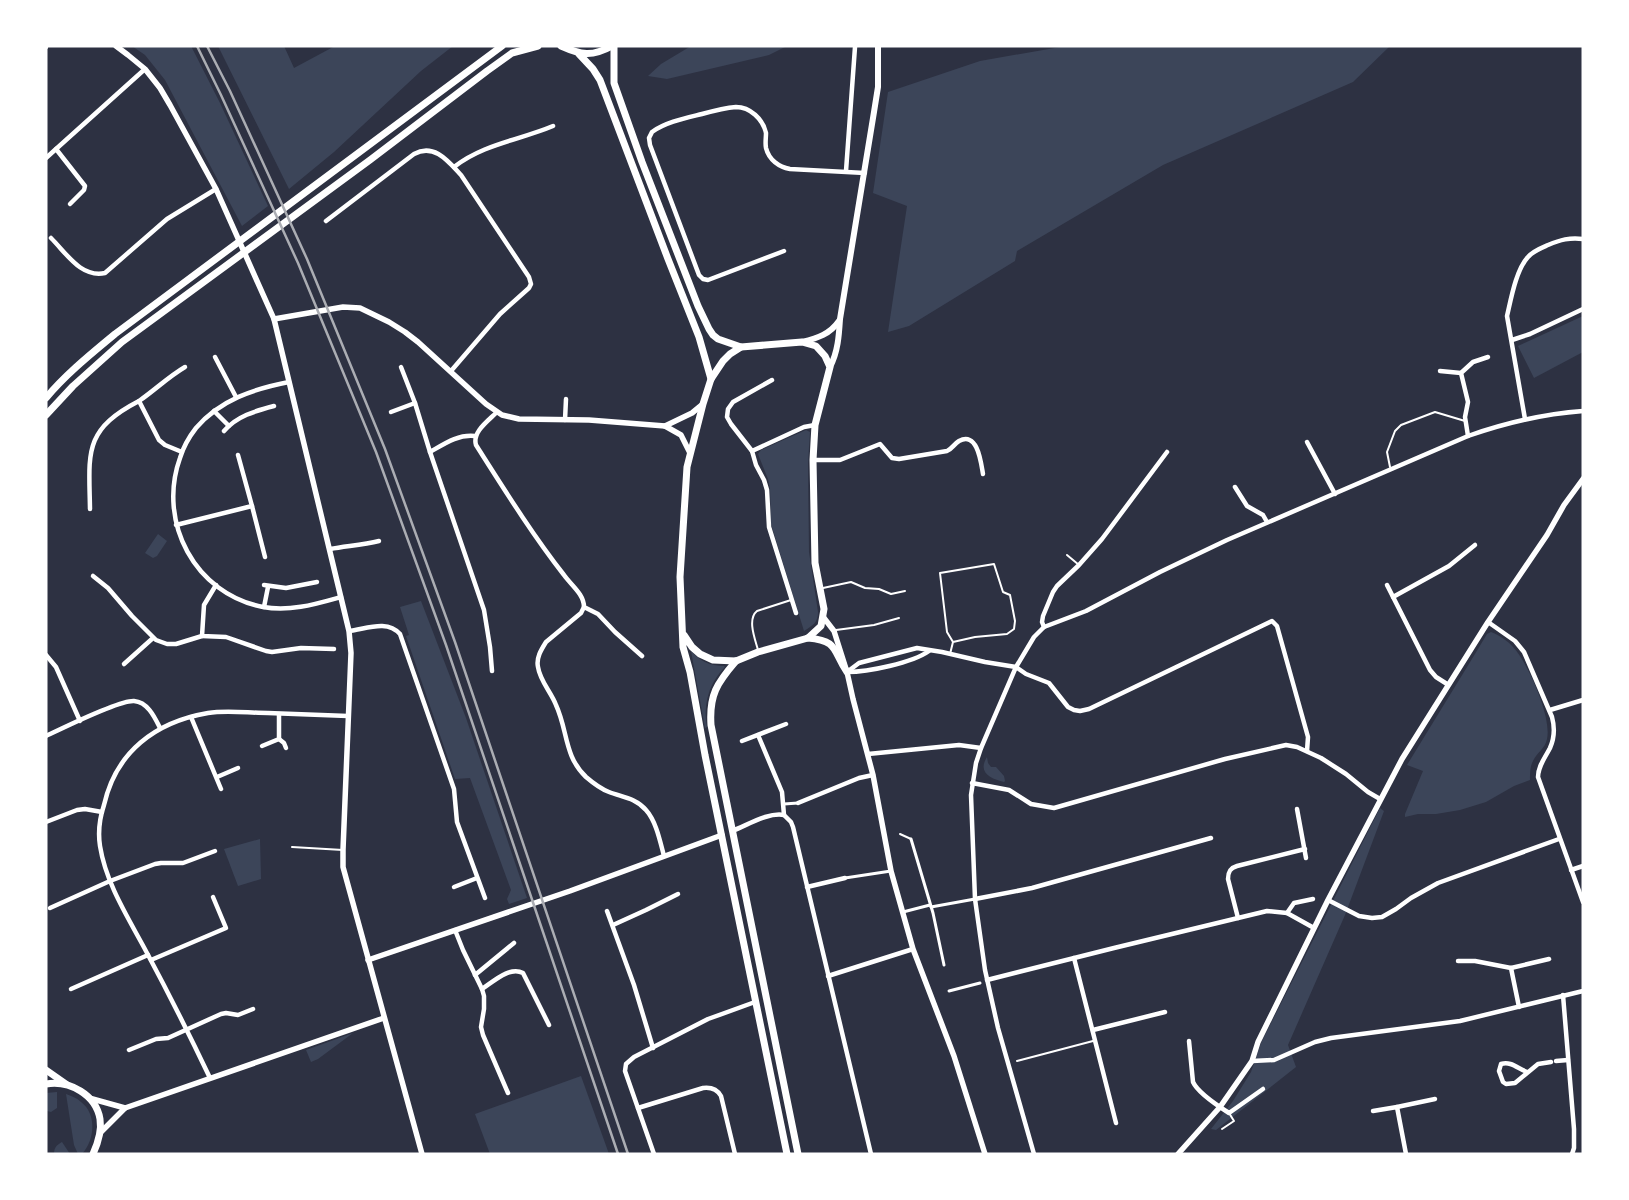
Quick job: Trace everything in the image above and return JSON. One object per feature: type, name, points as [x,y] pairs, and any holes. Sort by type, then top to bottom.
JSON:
[{"type":"main road","points":[[46,398],[81,362],[115,334],[502,46]]},
{"type":"main road","points":[[46,415],[73,386],[106,356],[218,271],[370,160],[506,57],[512,53],[538,46]]},
{"type":"main road","points":[[561,46],[578,54],[593,69],[600,80],[699,337],[711,379]]},
{"type":"main road","points":[[578,54],[599,53],[613,46],[614,83],[642,162],[698,306],[713,335],[718,339],[741,347]]},
{"type":"main road","points":[[684,635],[700,654],[714,660],[736,661],[758,652],[808,638],[817,631],[824,618],[824,605],[815,551],[813,460],[815,425],[834,358],[865,173],[878,87],[878,46]]},
{"type":"main road","points":[[787,1154],[705,755],[690,672],[683,647],[684,635],[680,577],[685,488],[690,453],[703,404],[711,379],[723,361],[741,347],[802,342],[818,337],[833,329],[840,319]]},
{"type":"main road","points":[[802,342],[816,346],[825,356],[830,367]]},
{"type":"main road","points":[[808,638],[825,640],[830,643],[847,672]]},
{"type":"main road","points":[[736,661],[717,685],[712,697],[711,725],[798,1154]]},
{"type":"main road","points":[[46,1070],[89,1098],[97,1109],[100,1120],[100,1133],[93,1154]]},
{"type":"main road","points":[[46,1084],[66,1084]]},
{"type":"street","points":[[116,46],[145,69],[170,105],[216,189],[274,319],[349,631],[351,653],[342,850],[343,867],[422,1154]]},
{"type":"street","points":[[846,171],[855,47]]},
{"type":"street","points":[[46,158],[145,69]]},
{"type":"street","points":[[784,251],[708,280],[703,279],[699,274],[650,145],[649,138],[654,130],[708,113],[744,108],[754,113],[761,120],[766,133],[765,142],[768,153],[773,161],[780,166],[790,169],[865,173]]},
{"type":"street","points":[[454,167],[482,150],[553,126]]},
{"type":"street","points":[[56,149],[85,186],[84,190],[70,204]]},
{"type":"street","points":[[326,221],[414,154],[422,150],[430,150],[441,156],[461,175],[529,277],[531,284],[500,314],[451,371]]},
{"type":"street","points":[[51,238],[87,273],[105,273],[167,218],[216,189]]},
{"type":"street","points":[[1525,419],[1507,316],[1510,300],[1524,263],[1533,253],[1568,238],[1583,239]]},
{"type":"street","points":[[274,319],[343,307],[360,308],[389,322],[418,342],[486,404],[507,417],[519,419],[589,420],[665,426],[681,435],[690,453]]},
{"type":"street","points":[[1512,340],[1530,334],[1583,309]]},
{"type":"street","points":[[215,357],[236,396]]},
{"type":"street","points":[[1440,371],[1461,373],[1474,362],[1488,357]]},
{"type":"street","points":[[401,366],[484,610],[492,671]]},
{"type":"street","points":[[90,509],[89,458],[102,427],[110,418],[154,391],[169,377],[185,368]]},
{"type":"street","points":[[1461,373],[1468,402],[1465,422],[1468,436]]},
{"type":"street","points":[[772,380],[733,402],[728,410],[728,420],[752,451],[766,485],[769,527],[796,613]]},
{"type":"street","points":[[289,382],[236,396],[214,411],[194,430],[176,467],[172,489],[176,525],[187,552],[204,574],[216,585],[239,599],[264,607],[284,609],[304,607],[341,597]]},
{"type":"street","points":[[565,420],[566,399]]},
{"type":"street","points":[[139,401],[159,440],[165,445],[182,452]]},
{"type":"street","points":[[391,412],[414,403]]},
{"type":"street","points":[[665,426],[692,413],[703,404]]},
{"type":"street","points":[[224,431],[250,412],[274,406]]},
{"type":"street","points":[[214,411],[229,426]]},
{"type":"street","points":[[1034,1154],[1001,1041],[987,980],[975,899],[971,807],[972,783],[981,748],[1016,667],[1034,637],[1044,627],[1086,611],[1160,572],[1267,522],[1468,436],[1502,424],[1525,419],[1583,411]]},
{"type":"street","points":[[497,412],[475,436],[475,442],[526,523],[583,600],[584,607],[581,612],[546,642],[542,648],[537,666],[540,676],[556,704],[568,750],[578,768],[597,786],[608,792],[632,799],[645,808],[653,821],[664,856]]},
{"type":"street","points":[[752,451],[804,427],[815,425]]},
{"type":"street","points":[[430,452],[458,437],[475,436]]},
{"type":"street","points":[[813,460],[840,460],[880,444],[892,458],[899,460],[947,451],[953,448],[959,441],[969,440],[979,453],[982,474]]},
{"type":"street","points":[[1307,442],[1335,494]]},
{"type":"street","points":[[1044,627],[1042,622],[1043,616],[1057,586],[1079,565],[1121,514],[1167,452]]},
{"type":"street","points":[[238,455],[265,557]]},
{"type":"street","points":[[1178,1154],[1220,1108],[1252,1061],[1258,1042],[1314,928],[1402,759],[1447,684],[1583,479]]},
{"type":"street","points":[[1235,487],[1247,506],[1262,515],[1267,522]]},
{"type":"street","points":[[176,525],[252,506]]},
{"type":"street","points":[[330,549],[357,546],[379,540]]},
{"type":"street","points":[[1393,597],[1449,566],[1475,545]]},
{"type":"street","points":[[94,576],[108,588],[153,638],[163,643],[171,644],[202,636],[226,638],[272,652],[301,648],[334,649]]},
{"type":"street","points":[[264,607],[266,586],[286,588],[318,582]]},
{"type":"street","points":[[202,636],[204,605],[216,585]]},
{"type":"street","points":[[1387,585],[1430,670],[1436,677],[1447,684]]},
{"type":"street","points":[[584,607],[598,614],[642,656]]},
{"type":"street","points":[[824,618],[834,631],[847,672],[852,699],[873,775],[891,871],[913,949],[954,1056],[985,1154]]},
{"type":"street","points":[[847,672],[859,663],[917,648],[1016,667],[1026,674],[1049,683],[1068,707],[1080,711],[1089,709],[1272,622],[1277,626],[1308,737],[1307,751]]},
{"type":"street","points":[[1488,622],[1520,646],[1550,710],[1554,723],[1553,740],[1550,750],[1539,766],[1538,777],[1583,902]]},
{"type":"street","points":[[349,631],[388,625],[400,634],[454,789],[457,822],[485,898]]},
{"type":"street","points":[[124,664],[153,638]]},
{"type":"street","points":[[847,672],[862,672],[920,657],[929,651]]},
{"type":"street","points":[[46,655],[56,667],[80,721]]},
{"type":"street","points":[[1550,710],[1583,700]]},
{"type":"street","points":[[46,736],[117,704],[134,701],[145,705],[154,715],[160,728]]},
{"type":"street","points":[[210,1078],[110,881],[100,844],[102,812],[106,796],[114,777],[127,755],[142,740],[175,721],[219,712],[348,716]]},
{"type":"street","points":[[279,714],[279,739]]},
{"type":"street","points":[[191,717],[222,789]]},
{"type":"street","points":[[742,741],[786,724]]},
{"type":"street","points":[[758,735],[782,792],[784,815],[793,827],[871,1154]]},
{"type":"street","points":[[262,746],[279,739]]},
{"type":"street","points":[[279,739],[286,748]]},
{"type":"street","points":[[868,754],[959,745],[981,748]]},
{"type":"street","points":[[972,783],[1009,790],[1032,804],[1054,808],[1275,746],[1291,745],[1307,751],[1346,774],[1380,799]]},
{"type":"street","points":[[216,777],[238,768]]},
{"type":"street","points":[[784,804],[798,804],[854,780],[873,775]]},
{"type":"street","points":[[46,822],[77,810],[85,809],[102,812]]},
{"type":"street","points":[[1297,809],[1306,858]]},
{"type":"street","points":[[732,831],[771,816],[784,815]]},
{"type":"street","points":[[368,960],[570,891],[722,835]]},
{"type":"street","points":[[902,912],[1032,888],[1211,838]]},
{"type":"street","points":[[911,839],[938,932],[944,965]]},
{"type":"street","points":[[1328,900],[1359,916],[1382,917],[1438,883],[1559,839]]},
{"type":"street","points":[[1238,918],[1228,878],[1228,873],[1231,869],[1305,849]]},
{"type":"street","points":[[50,908],[110,881],[157,864],[183,863],[215,851]]},
{"type":"street","points":[[1571,870],[1583,866]]},
{"type":"street","points":[[807,887],[844,878],[891,871]]},
{"type":"street","points":[[454,887],[478,878]]},
{"type":"street","points":[[613,925],[678,894]]},
{"type":"street","points":[[71,989],[226,928],[213,897]]},
{"type":"street","points":[[1287,913],[1294,903],[1313,899]]},
{"type":"street","points":[[608,911],[634,985],[653,1048]]},
{"type":"street","points":[[987,980],[1267,911],[1287,913],[1314,928]]},
{"type":"street","points":[[455,930],[482,989],[485,1002],[482,1019],[483,1035],[508,1093]]},
{"type":"street","points":[[475,975],[514,943]]},
{"type":"street","points":[[828,976],[913,949]]},
{"type":"street","points":[[1074,958],[1116,1123]]},
{"type":"street","points":[[1458,961],[1475,961],[1511,968],[1549,959]]},
{"type":"street","points":[[1511,968],[1519,1007]]},
{"type":"street","points":[[482,989],[512,970],[518,970],[523,973],[549,1025]]},
{"type":"street","points":[[949,991],[980,983]]},
{"type":"street","points":[[1252,1061],[1274,1060],[1315,1042],[1331,1038],[1436,1025],[1583,991]]},
{"type":"street","points":[[1563,995],[1574,1129],[1574,1148],[1572,1154]]},
{"type":"street","points":[[654,1154],[625,1067],[631,1060],[708,1019],[756,1002]]},
{"type":"street","points":[[129,1050],[156,1039],[168,1038],[220,1014],[238,1015],[253,1009]]},
{"type":"street","points":[[1093,1030],[1165,1012]]},
{"type":"street","points":[[100,1133],[125,1108],[384,1018]]},
{"type":"street","points":[[1188,1041],[1195,1087],[1220,1108],[1229,1112],[1263,1089]]},
{"type":"street","points":[[1527,1072],[1516,1068],[1512,1063],[1500,1064],[1499,1071],[1503,1082],[1506,1084],[1515,1083],[1538,1064],[1568,1060]]},
{"type":"street","points":[[638,1108],[703,1088],[716,1090],[721,1096],[735,1154]]},
{"type":"street","points":[[89,1098],[125,1108]]},
{"type":"street","points":[[1373,1111],[1435,1099]]},
{"type":"street","points":[[1397,1107],[1406,1154]]},
{"type":"lane","points":[[1391,470],[1387,452],[1395,432],[1401,425],[1435,412],[1465,422]]},
{"type":"lane","points":[[1067,555],[1079,565]]},
{"type":"lane","points":[[950,654],[953,642],[947,632],[940,573],[994,564],[1004,592],[1010,595],[1015,621],[1014,629],[1007,634],[975,637],[953,642]]},
{"type":"lane","points":[[820,589],[851,582],[865,588],[879,589],[891,594],[904,591]]},
{"type":"lane","points":[[758,652],[752,620],[754,613],[792,600]]},
{"type":"lane","points":[[834,631],[899,618]]},
{"type":"lane","points":[[900,834],[911,839]]},
{"type":"lane","points":[[292,847],[342,850]]},
{"type":"lane","points":[[1017,1061],[1096,1041]]},
{"type":"lane","points":[[1222,1129],[1234,1120],[1229,1112]]},
{"type":"shaded area","points":[[132,46],[191,46],[268,206],[242,226],[165,80],[145,55]]},
{"type":"shaded area","points":[[218,46],[284,46],[294,68],[335,46],[453,46],[421,71],[334,152],[289,189]]},
{"type":"shaded area","points":[[691,46],[787,46],[769,55],[667,79],[648,76],[661,64]]},
{"type":"shaded area","points":[[1066,46],[1390,46],[1353,82],[1163,165],[1017,251],[1015,261],[909,326],[888,332],[907,206],[873,193],[888,92],[980,61]]},
{"type":"shaded area","points":[[1583,316],[1583,352],[1534,378],[1518,346]]},
{"type":"shaded area","points":[[806,430],[810,432],[808,463],[809,552],[818,616],[816,621],[804,631],[771,524],[770,489],[758,454],[761,450]]},
{"type":"shaded area","points":[[158,534],[167,541],[157,556],[153,558],[145,553]]},
{"type":"shaded area","points":[[421,601],[466,718],[527,898],[509,904],[507,899],[511,890],[470,778],[455,779],[406,636],[409,635],[400,607]]},
{"type":"shaded area","points":[[1491,632],[1506,640],[1519,655],[1538,691],[1546,718],[1547,739],[1532,763],[1530,780],[1514,786],[1486,802],[1460,810],[1405,817],[1423,771],[1407,765],[1487,634]]},
{"type":"shaded area","points":[[691,651],[698,658],[706,662],[725,667],[711,687],[706,710],[707,727],[705,728]]},
{"type":"shaded area","points":[[987,757],[991,767],[996,767],[1004,776],[1004,782],[994,779],[987,774],[984,763]]},
{"type":"shaded area","points":[[1380,808],[1384,811],[1345,915],[1288,1045],[1296,1067],[1216,1130],[1211,1129],[1233,1101],[1251,1072],[1261,1043]]},
{"type":"shaded area","points":[[260,839],[261,879],[238,886],[224,849]]},
{"type":"shaded area","points":[[353,1033],[318,1059],[311,1062],[306,1050]]},
{"type":"shaded area","points":[[581,1076],[609,1154],[490,1154],[475,1114]]},
{"type":"shaded area","points":[[57,1092],[57,1108],[51,1112],[47,1111],[46,1093]]},
{"type":"shaded area","points":[[66,1094],[78,1099],[86,1107],[92,1120],[90,1142],[82,1154],[78,1154],[74,1145]]},
{"type":"shaded area","points":[[62,1142],[70,1154],[54,1154],[56,1146]]},
{"type":"railway","points":[[197,46],[298,263],[376,452],[446,645],[618,1154]]},
{"type":"railway","points":[[207,46],[230,91],[307,259],[385,449],[455,642],[628,1154]]}]
